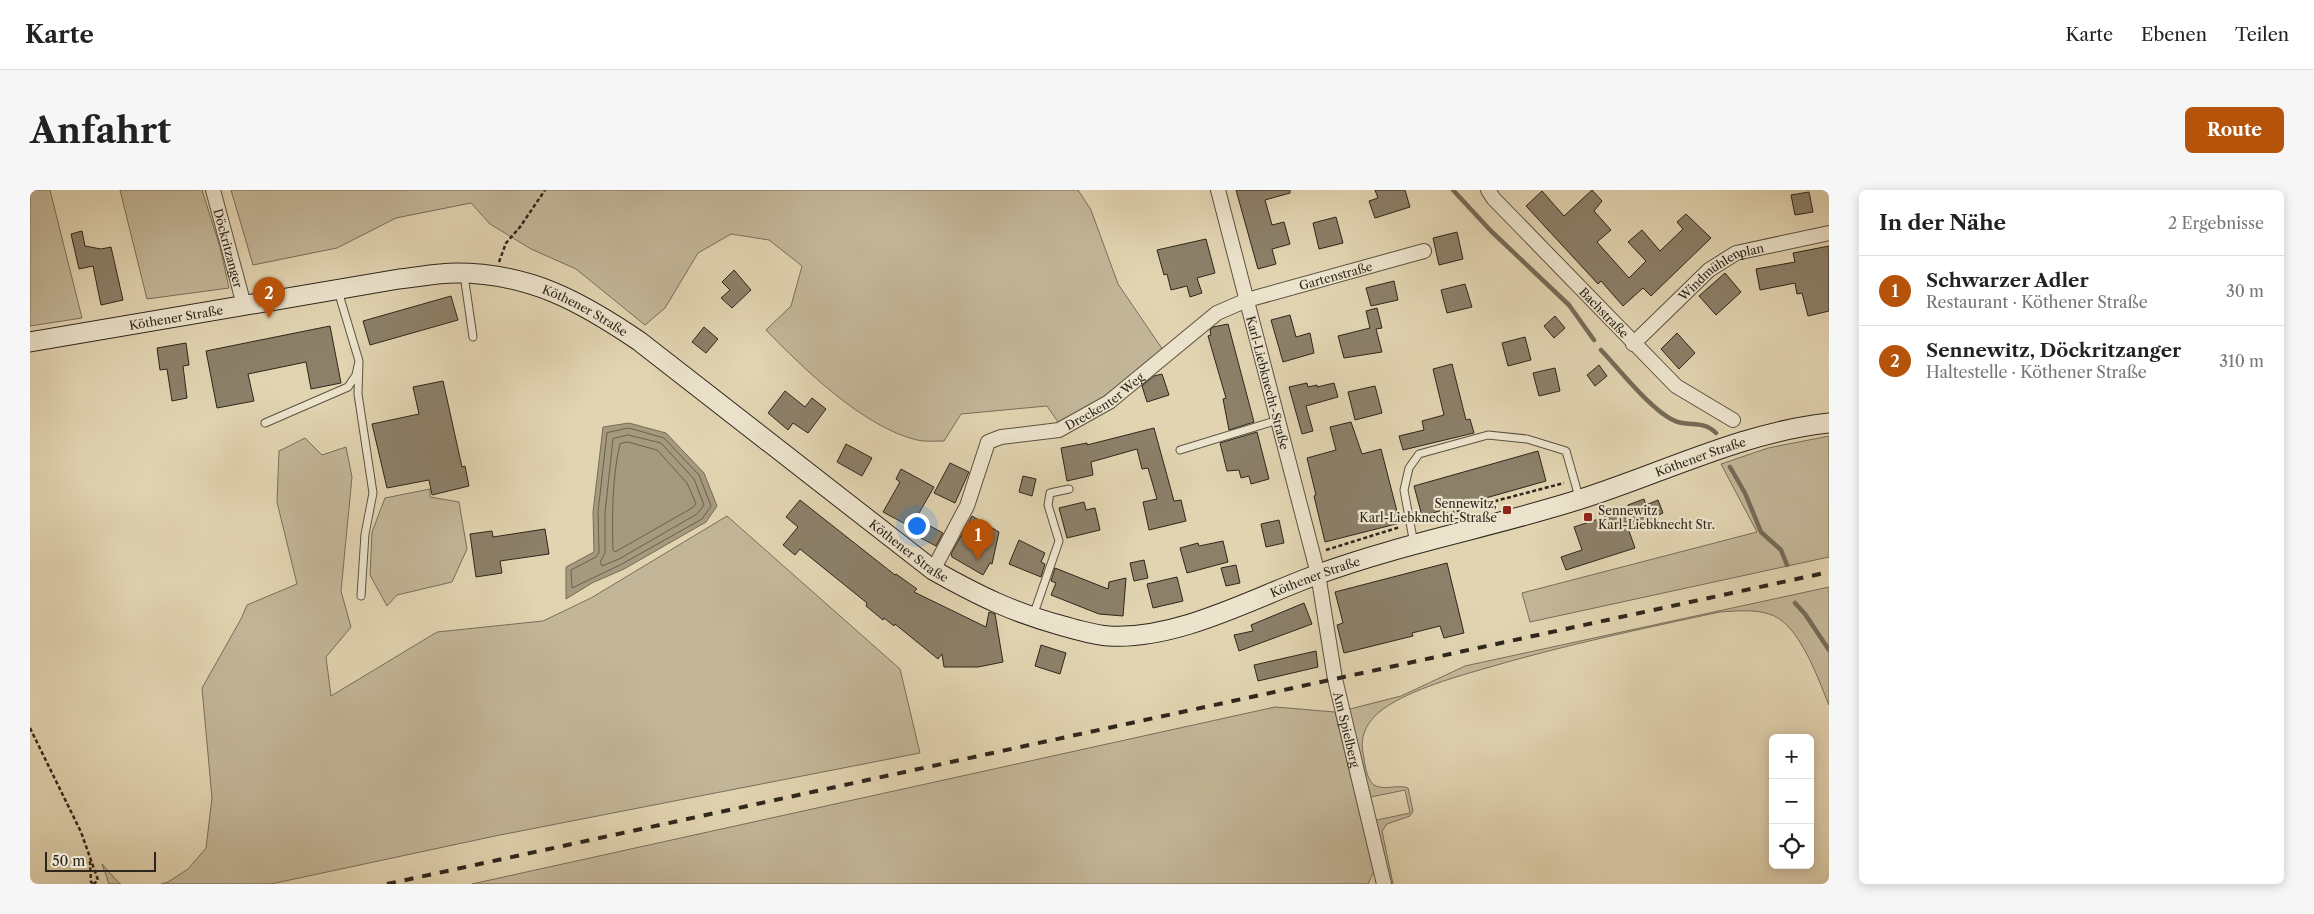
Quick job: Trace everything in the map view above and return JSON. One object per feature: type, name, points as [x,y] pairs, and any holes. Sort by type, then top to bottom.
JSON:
[{"type":"main road","name":"Köthener Straße","points":[[30,342],[399,279],[464,274],[493,275],[549,289],[599,314],[638,341],[934,570],[982,598],[1033,618],[1108,636],[1164,632],[1318,574],[1414,544],[1580,500],[1759,436],[1829,423]]},
{"type":"street","name":"Döckritzanger","points":[[213,190],[244,305]]},
{"type":"street","name":"Karl-Liebknecht-Straße","points":[[1218,190],[1318,574]]},
{"type":"street","name":"Bachstraße","points":[[1488,190],[1494,199],[1633,344],[1676,386],[1733,420]]},
{"type":"street","name":"Windmühlenplan","points":[[1633,344],[1709,270],[1736,253],[1829,233]]},
{"type":"street","name":"Gartenstraße","points":[[1247,300],[1424,251]]},
{"type":"street","name":"Dreckenter Weg","points":[[934,570],[967,506],[988,442],[1001,437],[1059,430],[1109,402],[1217,313],[1247,300]]},
{"type":"street","name":"Am Spielberg","points":[[1318,574],[1335,679],[1384,884]]},
{"type":"lane","points":[[464,274],[473,337]]},
{"type":"lane","points":[[338,290],[359,361],[358,394],[373,493],[364,534],[361,596]]},
{"type":"lane","points":[[265,423],[348,386],[356,375],[359,361]]},
{"type":"lane","points":[[1180,450],[1278,420]]},
{"type":"lane","points":[[1414,544],[1404,490],[1409,468],[1419,454],[1488,435],[1527,439],[1566,451],[1580,500]]},
{"type":"lane","points":[[1033,618],[1059,540],[1048,505],[1050,493],[1069,490]]},
{"type":"path","points":[[493,275],[506,243],[520,227],[545,190]]},
{"type":"path","points":[[1313,554],[1410,524],[1575,480]]},
{"type":"path","points":[[30,728],[81,832],[98,880],[94,884],[89,876],[91,859]]},
{"type":"shaded area","points":[[30,190],[50,190],[82,318],[30,326]]},
{"type":"shaded area","points":[[120,190],[202,190],[220,247],[229,288],[147,299]]},
{"type":"shaded area","points":[[231,190],[1078,190],[1091,210],[1118,284],[1163,350],[1111,394],[1060,425],[1047,406],[961,414],[944,441],[920,441],[876,423],[856,410],[816,379],[766,330],[791,306],[802,266],[769,240],[731,234],[698,253],[665,308],[645,325],[576,269],[531,249],[490,224],[471,203],[396,218],[337,248],[253,265]]},
{"type":"shaded area","points":[[1829,436],[1829,557],[1530,622],[1522,593],[1757,532],[1721,464],[1768,448]]},
{"type":"shaded area","points":[[305,438],[322,455],[346,447],[352,477],[341,591],[351,627],[326,657],[331,696],[437,632],[543,621],[591,598],[727,516],[900,669],[920,753],[495,836],[271,884],[161,884],[168,882],[188,869],[206,848],[212,798],[202,688],[247,605],[297,584],[277,502],[279,451]]},
{"type":"shaded area","points":[[430,489],[430,497],[459,502],[467,549],[452,582],[397,595],[387,606],[370,575],[372,532],[385,498]]},
{"type":"shaded area","points":[[1829,587],[1829,705],[1806,653],[1789,628],[1780,619],[1769,614],[1757,611],[1744,611],[1720,612],[1630,631],[1542,653],[1443,681],[1414,692],[1388,705],[1367,726],[1362,742],[1366,770],[1371,782],[1378,787],[1408,788],[1413,811],[1410,816],[1387,824],[1382,831],[1393,884],[1387,884],[1372,821],[1410,813],[1405,790],[1366,798],[1346,710],[1401,696],[1465,666]]},
{"type":"shaded area","points":[[1275,707],[1335,712],[1374,871],[1368,884],[472,884]]},
{"type":"shaded area","points":[[102,864],[120,884],[109,884]]},
{"type":"water","points":[[629,423],[666,433],[704,473],[717,506],[706,522],[624,569],[592,583],[566,599],[566,567],[594,552],[593,512],[603,427]]},
{"type":"building","points":[[1236,190],[1290,190],[1290,193],[1265,200],[1272,225],[1284,222],[1290,244],[1272,249],[1276,264],[1258,269]]},
{"type":"building","points":[[1375,190],[1405,190],[1410,207],[1375,218],[1369,201],[1378,198]]},
{"type":"building","points":[[1592,190],[1602,201],[1594,211],[1611,230],[1597,242],[1629,278],[1646,261],[1628,242],[1642,230],[1660,251],[1683,229],[1677,222],[1686,214],[1711,238],[1651,296],[1643,288],[1623,306],[1601,281],[1598,284],[1526,206],[1542,191],[1564,216]]},
{"type":"building","points":[[1809,192],[1813,212],[1795,215],[1791,195]]},
{"type":"building","points":[[1336,217],[1343,243],[1319,249],[1313,223]]},
{"type":"building","points":[[82,231],[85,246],[101,249],[111,247],[123,300],[101,305],[93,266],[79,269],[71,234]]},
{"type":"building","points":[[1457,232],[1463,259],[1439,265],[1433,238]]},
{"type":"building","points":[[1206,239],[1215,273],[1197,278],[1202,293],[1190,297],[1187,286],[1171,290],[1167,274],[1164,275],[1157,250]]},
{"type":"building","points":[[1829,246],[1829,311],[1808,316],[1802,293],[1797,294],[1795,283],[1760,290],[1756,269],[1795,262],[1793,253]]},
{"type":"building","points":[[734,270],[751,290],[732,308],[721,298],[730,290],[722,282]]},
{"type":"building","points":[[1725,273],[1741,292],[1716,315],[1699,296]]},
{"type":"building","points":[[1394,281],[1398,300],[1371,306],[1366,288]]},
{"type":"building","points":[[1465,284],[1472,307],[1447,313],[1441,290]]},
{"type":"building","points":[[451,296],[458,320],[370,345],[363,321]]},
{"type":"building","points":[[1377,308],[1382,328],[1376,329],[1382,352],[1344,358],[1338,336],[1370,328],[1366,311]]},
{"type":"building","points":[[1290,315],[1296,337],[1310,333],[1314,353],[1283,362],[1271,320]]},
{"type":"building","points":[[1555,316],[1565,328],[1554,338],[1544,326]]},
{"type":"building","points":[[1228,324],[1254,422],[1229,430],[1223,399],[1226,398],[1208,336],[1211,335],[1210,330],[1213,327]]},
{"type":"building","points":[[330,326],[341,383],[311,389],[306,362],[248,374],[254,401],[217,408],[206,351]]},
{"type":"building","points":[[704,327],[718,339],[706,353],[692,342]]},
{"type":"building","points":[[1677,333],[1695,353],[1679,369],[1661,349]]},
{"type":"building","points":[[1525,337],[1531,360],[1508,366],[1502,343]]},
{"type":"building","points":[[186,343],[189,365],[183,366],[187,398],[172,401],[167,369],[160,370],[157,348]]},
{"type":"building","points":[[1452,364],[1466,420],[1470,419],[1474,433],[1403,450],[1399,436],[1424,430],[1422,421],[1444,415],[1433,369]]},
{"type":"building","points":[[1599,365],[1607,376],[1595,386],[1587,375]]},
{"type":"building","points":[[1555,368],[1560,391],[1539,396],[1533,373]]},
{"type":"building","points":[[1162,374],[1169,395],[1147,402],[1142,386],[1154,376]]},
{"type":"building","points":[[443,381],[462,467],[465,466],[469,486],[432,495],[429,480],[387,488],[372,424],[419,414],[413,387]]},
{"type":"building","points":[[1307,383],[1308,387],[1317,385],[1317,387],[1334,383],[1338,397],[1306,406],[1313,431],[1302,434],[1289,387]]},
{"type":"building","points":[[1375,386],[1382,413],[1355,420],[1348,392]]},
{"type":"building","points":[[785,391],[805,407],[812,398],[826,409],[808,433],[793,423],[788,430],[768,413]]},
{"type":"building","points":[[1351,422],[1362,454],[1381,449],[1400,523],[1325,542],[1307,458],[1336,450],[1330,427]]},
{"type":"building","points":[[1154,428],[1174,501],[1181,500],[1186,521],[1149,530],[1143,502],[1157,499],[1148,468],[1142,469],[1137,449],[1091,462],[1093,475],[1067,481],[1061,448],[1087,443],[1087,445]]},
{"type":"building","points":[[1257,432],[1269,479],[1251,484],[1249,476],[1241,478],[1239,470],[1227,471],[1220,443]]},
{"type":"building","points":[[846,444],[872,458],[862,476],[837,462]]},
{"type":"building","points":[[1538,451],[1546,481],[1422,516],[1414,486]]},
{"type":"building","points":[[950,463],[969,472],[955,503],[934,493]]},
{"type":"building","points":[[901,469],[934,487],[911,527],[883,512],[900,482],[896,479]]},
{"type":"building","points":[[1023,476],[1036,479],[1032,496],[1019,492]]},
{"type":"building","points":[[1644,499],[1646,505],[1658,500],[1663,513],[1652,518],[1653,522],[1629,531],[1635,548],[1566,570],[1561,557],[1582,550],[1574,527],[1629,509],[1628,505]]},
{"type":"building","points":[[800,500],[895,575],[917,589],[914,592],[986,627],[989,612],[995,614],[1003,662],[978,667],[944,667],[942,654],[938,659],[895,624],[894,626],[884,618],[883,620],[866,606],[867,603],[800,549],[795,555],[783,545],[798,527],[786,517]]},
{"type":"building","points":[[1084,502],[1086,510],[1095,508],[1100,530],[1067,538],[1059,508]]},
{"type":"building","points":[[972,516],[999,532],[992,564],[990,563],[983,575],[952,557],[951,554]]},
{"type":"building","points":[[917,519],[943,533],[936,546],[911,533]]},
{"type":"building","points":[[1279,520],[1284,543],[1266,547],[1261,524]]},
{"type":"building","points":[[545,529],[549,554],[500,561],[502,573],[476,577],[470,534],[492,531],[493,537]]},
{"type":"building","points":[[1019,540],[1045,553],[1041,562],[1045,564],[1041,577],[1009,564]]},
{"type":"building","points":[[1223,541],[1228,562],[1187,573],[1180,548],[1198,543],[1199,546]]},
{"type":"building","points":[[1144,560],[1148,578],[1134,581],[1130,563]]},
{"type":"building","points":[[1447,563],[1464,633],[1444,638],[1440,626],[1412,633],[1413,636],[1344,653],[1337,625],[1343,623],[1335,592]]},
{"type":"building","points":[[1236,565],[1240,583],[1226,586],[1221,568]]},
{"type":"building","points":[[1055,568],[1108,589],[1109,582],[1126,578],[1123,616],[1099,614],[1051,595],[1056,583],[1051,581]]},
{"type":"building","points":[[1177,577],[1183,601],[1153,608],[1147,584]]},
{"type":"building","points":[[1304,603],[1312,624],[1239,651],[1234,635],[1253,631],[1251,625]]},
{"type":"building","points":[[1041,645],[1066,653],[1060,674],[1035,666]]},
{"type":"building","points":[[1316,651],[1318,667],[1258,681],[1254,665]]},
{"type":"waterway","points":[[1453,190],[1491,231],[1569,305],[1594,340]]},
{"type":"waterway","points":[[1601,350],[1645,398],[1664,415],[1679,422],[1705,426],[1716,433]]},
{"type":"waterway","points":[[1730,467],[1745,493],[1761,532],[1781,550],[1787,565]]},
{"type":"waterway","points":[[1795,603],[1805,614],[1829,650]]},
{"type":"railway","points":[[387,884],[1829,572]]},
{"type":"place","name":"Sennewitz, Döckritzanger","points":[[269,318]]},
{"type":"place","name":"Sennewitz, Karl-Liebknecht-Straße","points":[[1507,510]]},
{"type":"place","name":"Sennewitz Karl-Liebknecht Str.","points":[[1588,517]]},
{"type":"place","name":"Schwarzer Adler","points":[[978,560]]}]
